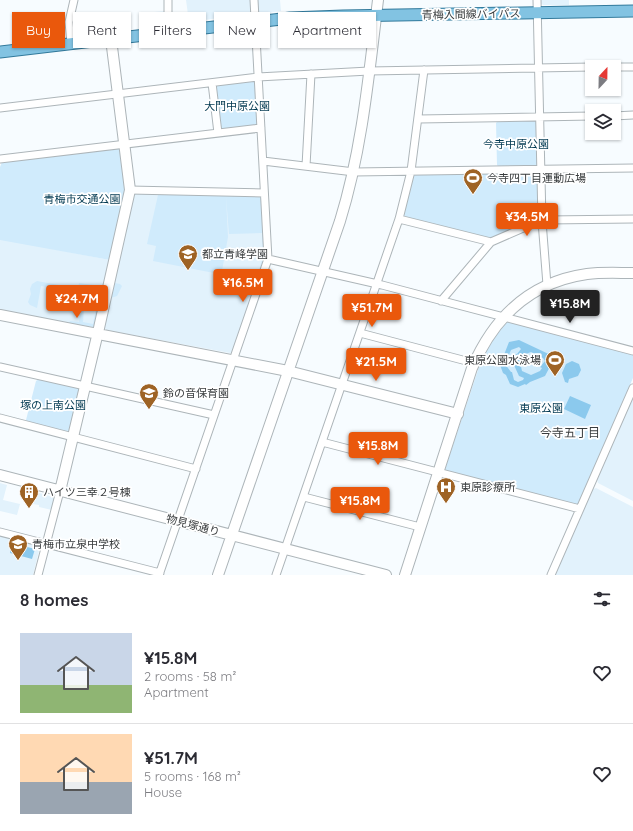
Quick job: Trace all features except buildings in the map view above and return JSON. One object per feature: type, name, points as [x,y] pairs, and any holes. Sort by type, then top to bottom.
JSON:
[{"type":"main road","name":"青梅入間線バイパス","points":[[376,15],[633,11]]},
{"type":"main road","name":"青梅入間線バイパス","points":[[0,52],[71,44]]},
{"type":"street","points":[[71,44],[69,22],[74,0]]},
{"type":"street","points":[[168,0],[168,12]]},
{"type":"street","points":[[254,0],[255,12]]},
{"type":"street","points":[[376,15],[378,0]]},
{"type":"street","points":[[537,0],[542,221],[548,285]]},
{"type":"street","points":[[38,575],[98,334],[130,190],[112,48]]},
{"type":"street","points":[[0,532],[159,574],[268,259],[256,48]]},
{"type":"street","points":[[218,575],[340,222],[354,172],[361,132],[372,48]]},
{"type":"street","points":[[621,67],[633,67]]},
{"type":"street","points":[[0,108],[258,77],[369,71],[585,68]]},
{"type":"street","points":[[276,575],[399,219],[411,171],[419,119],[424,70]]},
{"type":"street","points":[[306,166],[311,74]]},
{"type":"street","points":[[212,83],[218,133]]},
{"type":"street","points":[[419,119],[585,116]]},
{"type":"street","points":[[621,116],[633,116]]},
{"type":"street","points":[[0,159],[260,128]]},
{"type":"street","points":[[262,161],[354,172],[633,168]]},
{"type":"street","points":[[130,190],[264,193]]},
{"type":"street","points":[[399,219],[491,242]]},
{"type":"street","points":[[441,301],[491,242],[542,221],[633,219]]},
{"type":"street","points":[[268,259],[377,284],[633,351]]},
{"type":"street","points":[[405,575],[474,363],[485,342],[503,317],[522,300],[559,280],[588,274],[633,273]]},
{"type":"street","points":[[0,315],[288,371],[458,414]]},
{"type":"street","points":[[360,333],[474,363]]},
{"type":"street","points":[[0,367],[214,415]]},
{"type":"street","points":[[551,575],[633,388]]},
{"type":"street","points":[[0,418],[196,469]]},
{"type":"street","points":[[322,442],[580,509]]},
{"type":"street","name":"物見塚通り","points":[[0,475],[386,575]]},
{"type":"street","points":[[304,497],[420,528]]},
{"type":"shaded area","points":[[186,0],[251,0],[251,12],[214,12],[214,19],[206,20],[206,12],[188,12]]},
{"type":"shaded area","points":[[256,0],[280,0],[281,11],[257,12]]},
{"type":"shaded area","points":[[540,0],[569,0],[569,5],[543,5],[540,3]]},
{"type":"shaded area","name":"都立青峰学園","points":[[135,193],[260,196],[265,256],[233,352],[230,353],[106,330],[104,326]]},
{"type":"shaded area","points":[[0,239],[110,260],[96,325],[93,327],[0,310]]},
{"type":"shaded area","points":[[633,398],[633,501],[598,483],[597,480]]},
{"type":"shaded area","points":[[0,483],[7,485],[3,500],[20,504],[17,515],[0,511]]},
{"type":"shaded area","points":[[596,488],[633,507],[633,575],[555,575],[593,489]]},
{"type":"shaded area","points":[[36,492],[55,499],[52,510],[33,504]]},
{"type":"shaded area","name":"青梅市立泉中学校","points":[[0,536],[40,547],[33,575],[0,575]]},
{"type":"green space","name":"大門中原公園","points":[[253,80],[255,82],[258,123],[256,126],[221,130],[219,128],[216,85]]},
{"type":"green space","name":"今寺中原公園","points":[[534,120],[536,122],[537,164],[535,167],[499,167],[497,165],[496,123],[498,121]]},
{"type":"green space","name":"青梅市交通公園","points":[[119,148],[121,149],[125,190],[110,260],[0,240],[0,167],[2,162]]},
{"type":"green space","name":"今寺四丁目運動広場","points":[[535,172],[537,174],[538,216],[536,219],[492,239],[404,217],[403,214],[413,176],[415,174]]},
{"type":"green space","points":[[135,193],[260,196],[262,198],[265,256],[257,282],[255,283],[232,277],[232,275],[256,280],[263,256],[262,233],[229,234],[226,197],[228,237],[222,271],[220,270],[219,274],[153,261],[156,246],[147,244],[158,195],[134,195],[127,231],[125,231],[133,195]]},
{"type":"green space","points":[[116,278],[115,283],[122,286],[117,296],[111,298],[111,288]]},
{"type":"green space","points":[[37,281],[59,285],[59,289],[41,286],[37,308],[30,305],[28,302],[32,284]]},
{"type":"green space","points":[[79,283],[94,285],[92,295],[77,293]]},
{"type":"green space","points":[[98,297],[102,298],[96,325],[93,327],[69,323],[70,321],[79,322],[81,311],[77,310],[77,308],[84,309],[83,322],[93,324]]},
{"type":"green space","name":"東原公園","points":[[508,321],[633,353],[633,378],[578,504],[576,505],[446,471],[445,469],[482,358],[486,349],[505,322]]},
{"type":"green space","name":"塚の上南公園","points":[[39,379],[79,388],[80,391],[70,431],[68,433],[27,422],[26,420],[36,381]]},
{"type":"water","points":[[519,340],[555,357],[545,376],[518,387],[510,384],[500,365],[509,342]],"holes":[[[519,347],[521,349],[517,354],[515,354],[513,363],[519,376],[524,378],[518,382],[514,380],[512,372],[505,364],[511,350]],[[531,352],[543,358],[545,361],[540,367],[542,368],[540,371],[531,375],[522,371],[520,362],[523,355]]]},
{"type":"water","points":[[572,361],[579,364],[581,370],[578,376],[569,379],[568,383],[565,382],[562,373],[566,364]]},
{"type":"water","points":[[570,396],[591,405],[585,419],[564,409]]},
{"type":"water","points":[[12,543],[35,549],[32,559],[10,553]]},
{"type":"place","name":"今寺四丁目運動広場","points":[[473,195]]},
{"type":"place","name":"都立青峰学園","points":[[188,271]]},
{"type":"place","name":"東原公園水泳場","points":[[555,377]]},
{"type":"place","name":"鈴の音保育園","points":[[149,410]]},
{"type":"place","name":"東原診療所","points":[[446,504]]},
{"type":"place","name":"ハイツ三幸２号棟","points":[[29,509]]},
{"type":"place","name":"青梅市立泉中学校","points":[[18,561]]},
{"type":"district","name":"今寺五丁目","points":[[570,432]]}]
